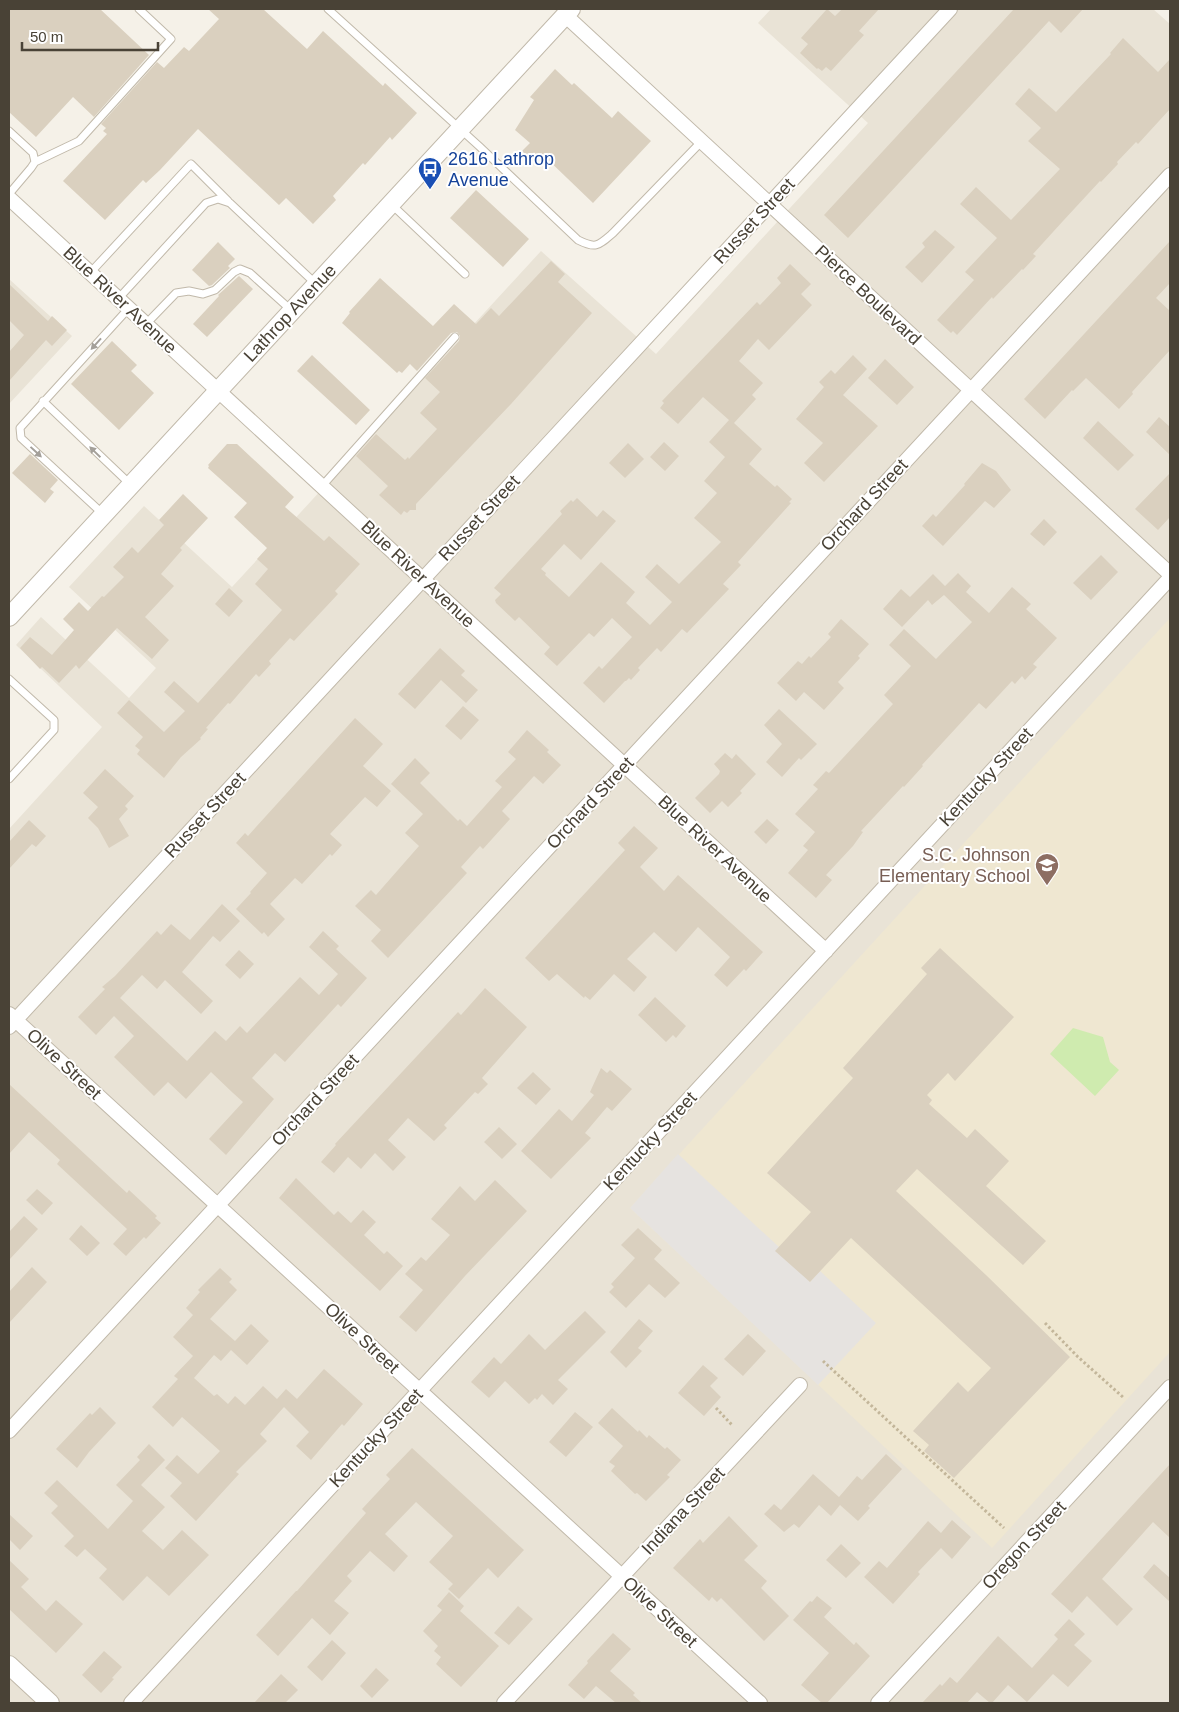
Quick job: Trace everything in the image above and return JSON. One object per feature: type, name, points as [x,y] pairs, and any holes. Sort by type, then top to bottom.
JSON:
[{"type":"street","name":"Russet Street","points":[[11,1020],[423,579],[950,9]]},
{"type":"street","name":"Lathrop Avenue","points":[[9,617],[568,12]]},
{"type":"street","name":"Pierce Boulevard","points":[[568,12],[702,141],[1170,574]]},
{"type":"street","name":"Orchard Street","points":[[9,1431],[1170,174]]},
{"type":"street","name":"Blue River Avenue","points":[[9,196],[826,951]]},
{"type":"street","name":"Kentucky Street","points":[[130,1703],[1170,578]]},
{"type":"street","name":"Olive Street","points":[[11,1020],[218,1205],[760,1703]]},
{"type":"street","name":"Indiana Street","points":[[504,1703],[800,1385]]},
{"type":"street","name":"Oregon Street","points":[[878,1703],[1170,1387]]},
{"type":"street","points":[[9,1665],[50,1703]]},
{"type":"lane","points":[[9,196],[35,162],[79,141],[171,39],[139,9]]},
{"type":"lane","points":[[328,9],[578,240],[589,246],[600,244],[613,234],[702,141]]},
{"type":"lane","points":[[9,131],[33,153],[35,162]]},
{"type":"lane","points":[[90,272],[191,164],[316,284]]},
{"type":"lane","points":[[103,514],[21,438],[20,426],[43,402],[206,203],[218,199],[230,203]]},
{"type":"lane","points":[[391,203],[466,274]]},
{"type":"lane","points":[[146,324],[176,293],[189,291],[203,294],[215,290],[234,272],[240,269],[250,273],[292,311]]},
{"type":"lane","points":[[322,486],[455,337]]},
{"type":"lane","points":[[43,402],[131,485]]},
{"type":"lane","points":[[9,679],[54,720],[54,730],[9,779]]},
{"type":"path","points":[[1045,1323],[1078,1357],[1124,1398]]},
{"type":"path","points":[[822,1361],[1004,1528]]},
{"type":"path","points":[[716,1408],[732,1425]]},
{"type":"shaded area","points":[[771,9],[1153,9],[1170,24],[1170,1703],[9,1703],[9,829],[102,727],[16,645],[41,617],[129,698],[156,668],[69,587],[144,506],[232,587],[541,251],[656,354],[868,123],[758,23]]},
{"type":"shaded area","points":[[9,279],[72,336],[9,404]]},
{"type":"shaded area","name":"S.C. Johnson Elementary School","points":[[1170,618],[1170,1352],[992,1548],[630,1208]]},
{"type":"shaded area","points":[[678,1154],[779,1247],[810,1282],[820,1271],[876,1323],[818,1385],[630,1208]]},
{"type":"green space","points":[[1073,1028],[1103,1037],[1110,1062],[1119,1070],[1095,1096],[1050,1054]]},
{"type":"building","points":[[9,9],[100,9],[149,55],[94,117],[73,97],[36,137],[9,112]]},
{"type":"building","points":[[208,9],[263,9],[307,49],[323,31],[383,86],[385,83],[417,113],[392,140],[390,137],[365,165],[363,163],[333,196],[336,200],[313,224],[286,198],[279,205],[198,129],[160,170],[146,183],[143,180],[105,220],[63,181],[107,134],[103,131],[106,128],[101,124],[157,62],[164,68],[184,47],[189,51],[219,19]]},
{"type":"building","points":[[827,9],[835,16],[842,9],[879,9],[859,31],[864,35],[831,71],[826,67],[822,71],[817,69],[800,53],[808,44],[801,38]]},
{"type":"building","points":[[1014,9],[1083,9],[1061,33],[1049,21],[848,238],[824,215]]},
{"type":"building","points":[[1123,38],[1158,72],[1170,59],[1170,109],[1138,144],[1136,142],[1117,162],[1118,164],[1063,221],[1033,254],[1036,256],[1023,270],[993,299],[992,297],[957,335],[953,331],[951,333],[937,320],[974,280],[965,272],[997,238],[960,204],[976,187],[1011,220],[1060,169],[1028,141],[1041,128],[1015,104],[1029,88],[1056,112],[1111,54]]},
{"type":"building","points":[[555,69],[572,85],[574,83],[612,118],[618,111],[651,141],[593,203],[541,153],[533,161],[522,151],[530,143],[515,130],[534,100],[530,97]]},
{"type":"building","points":[[476,190],[529,239],[503,267],[450,218]]},
{"type":"building","points":[[935,230],[955,247],[922,283],[905,267],[925,247],[922,243]]},
{"type":"building","points":[[1170,241],[1170,283],[1156,298],[1170,311],[1170,350],[1119,409],[1086,378],[1045,419],[1024,399]]},
{"type":"building","points":[[218,242],[235,259],[228,266],[230,268],[209,286],[192,270]]},
{"type":"building","points":[[551,261],[565,274],[558,282],[592,313],[511,404],[416,504],[416,510],[410,510],[407,513],[404,511],[401,515],[379,495],[388,486],[356,456],[376,434],[405,460],[408,457],[409,459],[437,429],[420,413],[440,392],[425,378],[459,341],[460,336],[457,332],[451,333],[417,371],[410,364],[402,373],[399,371],[397,373],[342,323],[349,312],[380,278],[433,326],[454,304],[476,324],[491,308],[499,316]]},
{"type":"building","points":[[790,264],[811,284],[801,294],[812,305],[769,350],[758,339],[739,361],[763,383],[752,395],[756,399],[734,423],[762,449],[749,464],[775,487],[777,485],[792,499],[789,502],[791,503],[738,562],[741,565],[723,584],[729,589],[687,633],[682,629],[661,652],[657,648],[638,668],[640,670],[631,680],[629,678],[625,681],[604,703],[583,683],[599,666],[602,669],[632,637],[612,618],[594,637],[589,633],[557,666],[544,654],[550,647],[519,617],[515,621],[496,603],[495,600],[501,594],[494,588],[562,514],[560,511],[571,500],[573,502],[577,498],[597,517],[603,510],[616,521],[581,560],[564,544],[541,569],[546,573],[545,575],[569,597],[601,562],[635,592],[626,603],[650,625],[672,602],[645,577],[657,564],[679,584],[721,542],[694,518],[717,493],[704,481],[725,457],[709,442],[729,420],[703,397],[678,424],[660,408],[664,403],[662,401],[757,302],[760,305],[781,283],[777,278]]},
{"type":"building","points":[[239,276],[253,289],[207,337],[193,324],[218,295]]},
{"type":"building","points":[[9,284],[48,321],[52,316],[67,330],[52,346],[46,340],[9,381],[9,352],[24,335],[9,320]]},
{"type":"building","points":[[112,341],[137,365],[131,371],[154,393],[119,430],[71,384]]},
{"type":"building","points":[[312,355],[370,410],[356,425],[297,371]]},
{"type":"building","points":[[853,355],[867,369],[843,395],[878,426],[824,482],[804,463],[823,443],[796,419],[824,387],[819,382],[831,370],[835,374]]},
{"type":"building","points":[[885,359],[914,387],[897,405],[868,378]]},
{"type":"building","points":[[1159,417],[1170,427],[1170,455],[1146,432]]},
{"type":"building","points":[[1098,421],[1134,455],[1118,471],[1083,438]]},
{"type":"building","points":[[664,442],[679,456],[665,471],[650,457]]},
{"type":"building","points":[[628,443],[644,459],[625,478],[609,463]]},
{"type":"building","points":[[227,444],[237,444],[294,497],[285,507],[324,541],[329,536],[360,564],[335,591],[338,594],[294,641],[290,638],[269,661],[271,664],[259,677],[256,674],[230,704],[228,703],[206,728],[208,729],[201,739],[181,757],[164,778],[137,754],[140,750],[135,746],[143,737],[117,713],[129,700],[164,732],[185,711],[164,692],[174,681],[198,703],[282,610],[255,584],[268,569],[257,559],[267,548],[234,517],[247,503],[208,468],[208,465]]},
{"type":"building","points":[[30,454],[58,480],[50,489],[54,492],[45,503],[12,473]]},
{"type":"building","points":[[982,463],[996,471],[1011,490],[994,508],[985,501],[943,546],[922,526],[933,514],[936,517]]},
{"type":"building","points":[[1170,473],[1170,517],[1158,530],[1135,509]]},
{"type":"building","points":[[183,494],[208,518],[180,548],[182,550],[161,574],[174,586],[145,617],[169,640],[152,659],[117,628],[79,669],[76,665],[59,683],[42,667],[40,669],[20,648],[30,637],[52,655],[74,630],[63,619],[79,602],[88,611],[124,577],[113,567],[132,547],[138,553],[164,525],[159,520]]},
{"type":"building","points":[[1044,519],[1057,532],[1044,546],[1030,534]]},
{"type":"building","points":[[1101,555],[1118,572],[1091,600],[1073,583]]},
{"type":"building","points":[[958,573],[971,586],[966,592],[989,613],[1012,587],[1031,604],[1026,609],[1057,638],[1033,664],[1037,667],[1025,680],[1022,676],[1015,684],[1012,681],[986,709],[979,703],[904,787],[861,831],[863,832],[853,846],[826,875],[832,880],[816,898],[788,873],[808,850],[803,846],[815,832],[795,814],[818,789],[813,785],[826,771],[829,773],[893,704],[884,695],[911,666],[889,645],[904,629],[936,659],[972,622],[944,595],[932,605],[928,600],[902,627],[883,609],[901,589],[910,597],[933,574],[945,586]]},
{"type":"building","points":[[229,588],[243,601],[229,617],[215,604]]},
{"type":"building","points":[[841,619],[869,644],[858,656],[860,658],[838,682],[844,688],[824,710],[804,692],[796,701],[777,683],[798,661],[802,664],[809,656],[811,658],[831,637],[828,634]]},
{"type":"building","points":[[440,648],[465,671],[461,675],[478,690],[466,703],[441,680],[415,709],[398,694]]},
{"type":"building","points":[[463,706],[479,720],[461,740],[445,726]]},
{"type":"building","points":[[779,709],[817,744],[801,760],[799,758],[782,777],[766,762],[782,744],[764,725]]},
{"type":"building","points":[[355,718],[383,744],[363,766],[391,791],[377,807],[365,797],[330,834],[342,845],[332,856],[330,854],[302,884],[295,878],[270,904],[285,919],[268,937],[264,932],[262,934],[236,909],[267,873],[236,843],[245,833],[248,836]]},
{"type":"building","points":[[527,730],[549,750],[547,752],[561,765],[543,784],[534,776],[502,811],[510,819],[483,849],[480,846],[461,867],[467,873],[388,958],[371,941],[381,930],[355,906],[371,890],[376,895],[419,846],[405,833],[423,814],[391,784],[415,758],[430,773],[420,783],[458,821],[460,819],[467,826],[502,787],[495,781],[516,759],[508,752]]},
{"type":"building","points":[[725,753],[732,759],[736,754],[756,774],[740,791],[742,793],[728,807],[722,801],[710,813],[695,798],[719,774],[720,771],[714,764]]},
{"type":"building","points":[[105,769],[134,796],[125,806],[128,809],[119,819],[129,836],[109,848],[98,828],[88,818],[98,807],[83,793]]},
{"type":"building","points":[[767,819],[779,830],[766,844],[754,832]]},
{"type":"building","points":[[29,820],[46,836],[36,847],[32,844],[9,869],[9,842]]},
{"type":"building","points":[[634,826],[658,848],[640,867],[664,891],[678,875],[763,952],[746,971],[744,969],[727,987],[714,975],[730,957],[698,927],[676,952],[654,932],[627,959],[647,977],[634,992],[614,974],[590,1000],[585,996],[584,998],[557,974],[549,981],[525,958],[625,850],[618,843]]},
{"type":"building","points":[[222,904],[240,921],[220,942],[213,936],[182,972],[213,1001],[201,1014],[165,980],[157,989],[142,975],[120,998],[187,1061],[215,1031],[226,1041],[240,1026],[247,1033],[300,977],[319,995],[338,974],[309,947],[323,931],[339,946],[336,949],[367,978],[341,1007],[338,1004],[285,1062],[275,1053],[252,1078],[274,1099],[226,1155],[209,1139],[243,1102],[211,1072],[186,1099],[168,1082],[154,1096],[114,1057],[134,1036],[114,1016],[96,1035],[78,1017],[105,989],[102,987],[115,976],[157,931],[161,935],[171,924],[190,940]]},
{"type":"building","points":[[940,948],[1014,1017],[955,1081],[948,1073],[927,1095],[932,1100],[929,1104],[967,1138],[975,1129],[1009,1161],[986,1186],[1046,1241],[1023,1265],[917,1169],[896,1191],[1070,1357],[954,1478],[924,1451],[929,1445],[913,1431],[958,1382],[968,1392],[991,1368],[851,1238],[810,1282],[775,1251],[811,1212],[767,1173],[853,1078],[843,1068],[927,974],[921,968]]},
{"type":"building","points":[[239,950],[254,964],[240,979],[225,965]]},
{"type":"building","points":[[485,988],[527,1027],[482,1078],[488,1084],[478,1094],[475,1092],[444,1125],[447,1128],[434,1141],[408,1118],[388,1140],[406,1157],[393,1171],[375,1153],[361,1169],[348,1157],[334,1173],[321,1162],[335,1144],[458,1012],[461,1015]]},
{"type":"building","points":[[655,997],[686,1026],[676,1038],[673,1035],[666,1042],[638,1015]]},
{"type":"building","points":[[601,1068],[607,1073],[610,1070],[632,1089],[612,1111],[607,1107],[585,1133],[591,1138],[551,1179],[521,1151],[559,1109],[572,1121],[594,1095],[590,1092]]},
{"type":"building","points":[[533,1072],[551,1089],[536,1105],[517,1088]]},
{"type":"building","points":[[9,1084],[127,1193],[129,1190],[157,1216],[155,1218],[161,1223],[126,1256],[113,1244],[127,1229],[57,1164],[60,1160],[29,1132],[9,1154]]},
{"type":"building","points":[[499,1127],[517,1144],[502,1159],[484,1142]]},
{"type":"building","points":[[296,1178],[334,1215],[338,1211],[351,1223],[363,1210],[376,1222],[364,1235],[384,1254],[387,1251],[403,1266],[380,1291],[279,1198]]},
{"type":"building","points":[[495,1180],[527,1211],[465,1276],[416,1332],[399,1317],[423,1290],[405,1274],[421,1257],[426,1261],[450,1235],[431,1219],[460,1186],[475,1201]]},
{"type":"building","points":[[37,1189],[53,1203],[42,1215],[26,1200]]},
{"type":"building","points":[[24,1216],[38,1229],[9,1260],[9,1232]]},
{"type":"building","points":[[81,1225],[100,1243],[87,1256],[69,1239]]},
{"type":"building","points":[[638,1228],[662,1250],[654,1259],[680,1283],[665,1298],[649,1284],[626,1308],[609,1292],[614,1287],[611,1284],[635,1258],[621,1245]]},
{"type":"building","points":[[32,1267],[47,1282],[9,1323],[9,1292]]},
{"type":"building","points":[[220,1268],[232,1279],[229,1282],[237,1290],[210,1319],[235,1341],[251,1324],[269,1341],[247,1365],[231,1350],[221,1361],[214,1355],[194,1378],[214,1396],[217,1394],[228,1404],[235,1396],[245,1405],[263,1386],[277,1399],[286,1389],[297,1399],[324,1369],[363,1404],[344,1426],[342,1424],[311,1460],[296,1446],[309,1432],[284,1407],[260,1434],[267,1441],[236,1472],[239,1474],[196,1521],[170,1496],[182,1483],[165,1468],[177,1455],[198,1474],[220,1451],[182,1417],[173,1427],[152,1407],[178,1379],[174,1376],[193,1356],[173,1337],[193,1315],[186,1308],[200,1292],[198,1290]]},
{"type":"building","points":[[585,1311],[606,1332],[558,1380],[568,1389],[553,1405],[542,1394],[537,1400],[535,1398],[529,1404],[505,1381],[489,1398],[471,1382],[494,1357],[501,1364],[529,1334],[545,1350]]},
{"type":"building","points":[[639,1319],[653,1331],[638,1348],[642,1351],[626,1368],[610,1352]]},
{"type":"building","points":[[748,1334],[766,1351],[743,1376],[724,1359]]},
{"type":"building","points":[[703,1365],[718,1378],[710,1386],[721,1397],[704,1416],[678,1393]]},
{"type":"building","points":[[100,1407],[116,1423],[77,1468],[56,1449],[90,1413],[92,1415]]},
{"type":"building","points":[[612,1408],[638,1432],[639,1430],[647,1438],[649,1435],[665,1449],[667,1447],[681,1460],[667,1475],[670,1477],[646,1501],[637,1493],[635,1494],[611,1471],[615,1466],[609,1462],[623,1446],[598,1423]]},
{"type":"building","points":[[575,1412],[593,1427],[566,1457],[549,1442]]},
{"type":"building","points":[[149,1444],[165,1460],[141,1485],[165,1507],[142,1531],[163,1550],[182,1530],[209,1555],[169,1596],[147,1576],[123,1601],[99,1578],[107,1569],[85,1549],[77,1557],[64,1546],[74,1536],[51,1513],[58,1506],[44,1493],[57,1480],[108,1529],[133,1501],[116,1485],[140,1460],[137,1457]]},
{"type":"building","points":[[412,1448],[524,1550],[498,1578],[488,1568],[459,1599],[448,1589],[453,1584],[429,1562],[453,1536],[416,1502],[385,1534],[408,1556],[394,1572],[370,1551],[347,1576],[352,1581],[334,1601],[349,1613],[330,1635],[312,1618],[278,1656],[256,1635],[366,1513],[362,1509],[390,1479],[386,1475]]},
{"type":"building","points":[[886,1454],[902,1469],[868,1506],[870,1508],[858,1521],[840,1505],[831,1516],[819,1505],[799,1528],[794,1524],[784,1532],[764,1514],[774,1504],[781,1510],[813,1474],[839,1497],[857,1476],[862,1480]]},
{"type":"building","points":[[1170,1464],[1170,1538],[1153,1522],[1102,1579],[1133,1609],[1117,1626],[1087,1596],[1072,1613],[1051,1594]]},
{"type":"building","points":[[9,1514],[33,1536],[20,1550],[9,1539]]},
{"type":"building","points":[[729,1516],[758,1546],[744,1560],[767,1581],[761,1588],[789,1616],[764,1641],[721,1598],[717,1602],[712,1597],[709,1601],[673,1568],[700,1539],[703,1543]]},
{"type":"building","points":[[952,1520],[971,1537],[952,1559],[941,1548],[918,1572],[920,1574],[893,1604],[864,1577],[879,1561],[887,1568],[928,1521],[941,1533]]},
{"type":"building","points":[[841,1544],[861,1563],[846,1578],[826,1560]]},
{"type":"building","points":[[9,1560],[29,1579],[21,1587],[46,1611],[56,1600],[83,1624],[56,1653],[9,1609]]},
{"type":"building","points":[[1154,1564],[1170,1578],[1170,1602],[1143,1577]]},
{"type":"building","points":[[449,1592],[464,1606],[460,1611],[499,1646],[461,1687],[436,1664],[441,1657],[434,1651],[438,1646],[423,1631],[442,1610],[437,1606]]},
{"type":"building","points":[[817,1596],[832,1608],[824,1617],[854,1645],[856,1642],[870,1656],[827,1703],[822,1703],[801,1685],[829,1653],[793,1620]]},
{"type":"building","points":[[518,1606],[533,1619],[509,1645],[494,1633]]},
{"type":"building","points":[[1069,1619],[1085,1634],[1074,1645],[1092,1661],[1068,1687],[1053,1674],[1027,1702],[1008,1685],[992,1703],[977,1692],[967,1703],[922,1703],[940,1684],[942,1686],[950,1677],[957,1683],[998,1636],[1032,1668],[1058,1639],[1054,1635]]},
{"type":"building","points":[[613,1633],[631,1649],[610,1671],[635,1693],[633,1695],[642,1703],[616,1703],[596,1686],[584,1699],[568,1685]]},
{"type":"building","points":[[332,1640],[346,1653],[322,1681],[307,1667]]},
{"type":"building","points":[[104,1651],[122,1667],[101,1693],[82,1675]]},
{"type":"building","points":[[376,1668],[389,1680],[372,1698],[360,1686]]},
{"type":"building","points":[[281,1674],[298,1690],[285,1703],[254,1703]]},
{"type":"place","name":"2616 Lathrop Avenue","points":[[430,190]]},
{"type":"place","name":"S.C. Johnson Elementary School","points":[[1047,886]]}]
